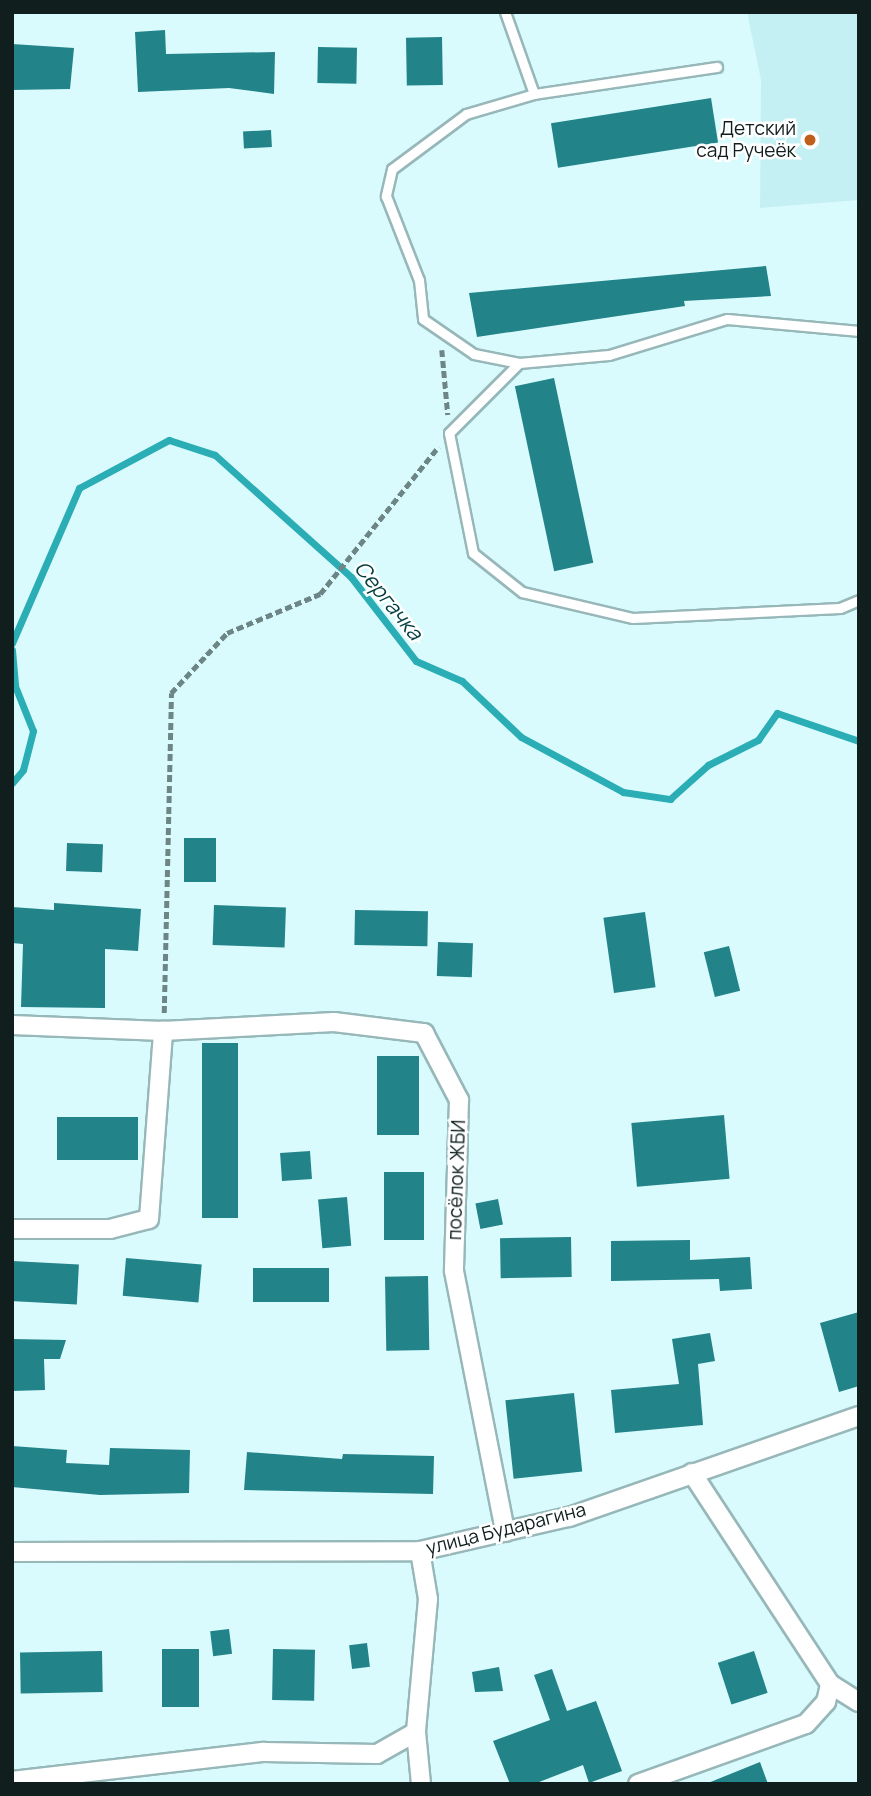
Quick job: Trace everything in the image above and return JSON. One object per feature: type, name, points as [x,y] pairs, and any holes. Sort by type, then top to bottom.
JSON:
[{"type":"street","name":"посёлок ЖБИ","points":[[12,1025],[163,1031],[334,1022],[424,1033],[459,1100],[454,1271],[505,1532]]},
{"type":"street","points":[[12,1229],[110,1229],[149,1219],[163,1031]]},
{"type":"street","name":"улица Бударагина","points":[[12,1552],[420,1551],[505,1532],[692,1473],[859,1416]]},
{"type":"street","points":[[692,1473],[830,1684],[859,1702]]},
{"type":"street","points":[[420,1551],[428,1599],[416,1732],[421,1784]]},
{"type":"street","points":[[638,1784],[806,1724],[826,1702],[830,1684]]},
{"type":"street","points":[[12,1781],[264,1752],[377,1754],[416,1732]]},
{"type":"lane","points":[[505,12],[534,94]]},
{"type":"lane","points":[[717,67],[534,94],[466,114],[392,169],[386,196],[419,280],[423,319],[474,354],[519,363],[609,355],[727,319],[859,331]]},
{"type":"lane","points":[[519,363],[449,433],[473,553],[522,592],[633,618],[840,608],[859,600]]},
{"type":"path","points":[[163,1031],[171,693],[227,633],[279,614],[332,581],[449,433],[441,332]]},
{"type":"shaded area","name":"Детский сад Ручеёк","points":[[747,12],[859,12],[859,200],[760,208],[761,80]]},
{"type":"building","points":[[165,30],[166,54],[275,52],[274,94],[229,88],[138,92],[135,32]]},
{"type":"building","points":[[442,37],[443,85],[407,86],[406,38]]},
{"type":"building","points":[[12,44],[74,48],[70,89],[12,90]]},
{"type":"building","points":[[318,47],[357,48],[356,84],[317,83]]},
{"type":"building","points":[[711,98],[718,142],[558,168],[551,123]]},
{"type":"building","points":[[271,130],[272,147],[244,148],[243,131]]},
{"type":"building","points":[[766,266],[771,296],[684,301],[685,306],[477,337],[469,293]]},
{"type":"building","points":[[554,378],[593,563],[554,571],[515,386]]},
{"type":"building","points":[[184,838],[216,838],[216,882],[184,882]]},
{"type":"building","points":[[67,843],[103,844],[102,872],[66,871]]},
{"type":"building","points":[[54,903],[141,909],[138,951],[105,949],[105,1008],[21,1007],[23,944],[12,943],[12,907],[54,910]]},
{"type":"building","points":[[214,905],[286,908],[285,947],[213,945]]},
{"type":"building","points":[[355,910],[428,911],[427,946],[354,945]]},
{"type":"building","points":[[645,912],[656,987],[614,993],[603,918]]},
{"type":"building","points":[[438,942],[473,943],[472,977],[437,976]]},
{"type":"building","points":[[729,946],[740,991],[715,997],[704,952]]},
{"type":"building","points":[[202,1043],[238,1043],[238,1218],[202,1218]]},
{"type":"building","points":[[377,1056],[419,1056],[419,1135],[377,1135]]},
{"type":"building","points":[[724,1115],[730,1179],[637,1187],[631,1123]]},
{"type":"building","points":[[57,1117],[138,1117],[138,1160],[57,1160]]},
{"type":"building","points":[[310,1151],[312,1179],[282,1181],[280,1153]]},
{"type":"building","points":[[384,1172],[424,1172],[424,1240],[384,1240]]},
{"type":"building","points":[[347,1197],[351,1246],[322,1248],[318,1200]]},
{"type":"building","points":[[498,1199],[503,1225],[480,1229],[475,1203]]},
{"type":"building","points":[[571,1237],[572,1277],[501,1278],[500,1238]]},
{"type":"building","points":[[690,1240],[690,1260],[750,1257],[752,1289],[720,1291],[719,1279],[611,1281],[611,1241]]},
{"type":"building","points":[[126,1258],[202,1265],[198,1302],[123,1296]]},
{"type":"building","points":[[12,1261],[79,1265],[77,1304],[12,1301]]},
{"type":"building","points":[[253,1268],[329,1268],[329,1302],[253,1302]]},
{"type":"building","points":[[428,1276],[429,1350],[386,1351],[385,1277]]},
{"type":"building","points":[[859,1312],[859,1386],[839,1392],[820,1323]]},
{"type":"building","points":[[710,1333],[715,1361],[698,1364],[703,1425],[615,1433],[611,1390],[679,1384],[672,1339]]},
{"type":"building","points":[[12,1339],[66,1340],[60,1359],[44,1359],[45,1390],[12,1391]]},
{"type":"building","points":[[574,1393],[582,1472],[514,1479],[505,1400]]},
{"type":"building","points":[[12,1446],[67,1450],[66,1463],[109,1465],[110,1448],[190,1450],[189,1493],[100,1495],[12,1487]]},
{"type":"building","points":[[247,1452],[342,1459],[343,1454],[434,1456],[433,1494],[244,1490]]},
{"type":"building","points":[[229,1629],[232,1654],[213,1656],[210,1631]]},
{"type":"building","points":[[367,1643],[370,1667],[352,1669],[349,1645]]},
{"type":"building","points":[[162,1649],[199,1649],[199,1707],[162,1707]]},
{"type":"building","points":[[273,1649],[315,1650],[314,1701],[272,1700]]},
{"type":"building","points":[[102,1651],[103,1692],[21,1693],[20,1652]]},
{"type":"building","points":[[754,1651],[768,1693],[731,1705],[718,1663]]},
{"type":"building","points":[[499,1667],[503,1691],[475,1692],[472,1672]]},
{"type":"building","points":[[552,1669],[567,1711],[596,1701],[622,1771],[589,1783],[583,1765],[534,1784],[510,1784],[493,1741],[550,1720],[534,1675]]},
{"type":"building","points":[[760,1762],[768,1784],[708,1783]]},
{"type":"waterway","name":"Сергачка","points":[[12,643],[79,488],[169,440],[215,455],[351,577],[416,661],[462,681],[521,737],[623,792],[670,799],[708,765],[758,740],[777,713],[859,741]]},
{"type":"waterway","name":"Сергачка","points":[[12,650],[15,686],[33,731],[23,770],[12,783]]},
{"type":"place","name":"Детский сад Ручеёк","points":[[810,140]]}]
